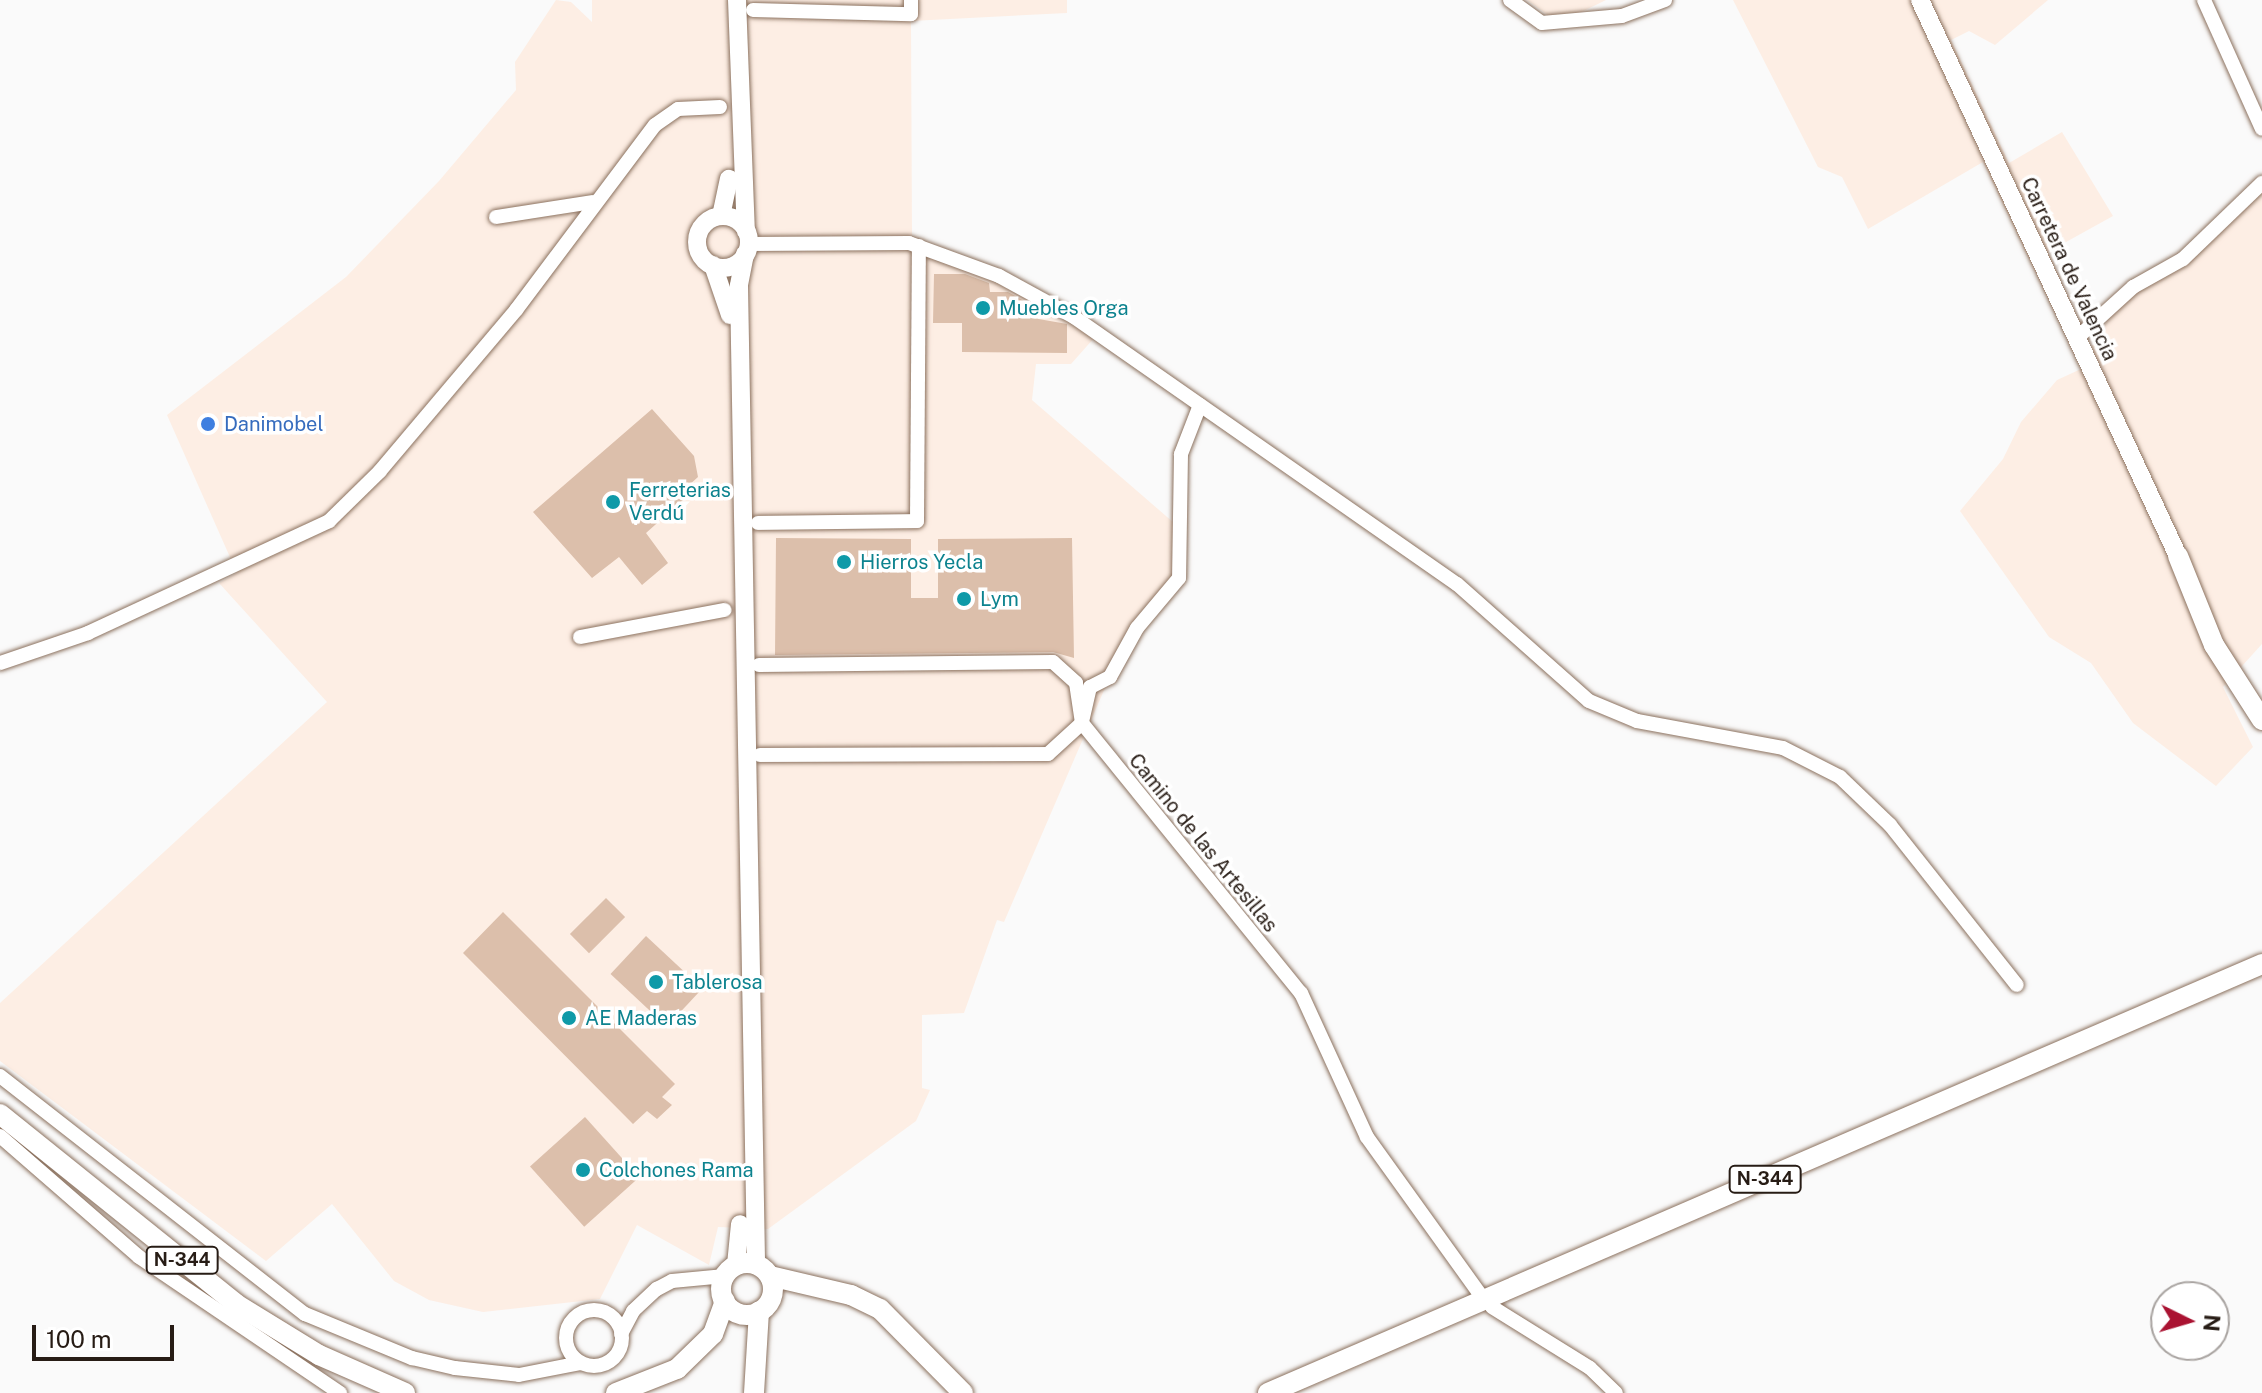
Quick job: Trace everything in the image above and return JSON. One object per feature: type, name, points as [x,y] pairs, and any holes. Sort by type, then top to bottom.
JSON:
[{"type":"highway","points":[[2178,556],[2262,699]]},
{"type":"highway","points":[[2178,556],[2214,645],[2262,720]]},
{"type":"highway","name":"N-344","points":[[1268,1393],[2262,964]]},
{"type":"highway","name":"N-344","points":[[0,1114],[236,1304],[307,1349],[405,1393]]},
{"type":"highway","points":[[739,1284],[770,1300],[759,1311]]},
{"type":"highway","points":[[739,1284],[759,1311],[754,1393]]},
{"type":"highway","points":[[616,1393],[677,1369],[713,1334],[739,1284]]},
{"type":"highway","points":[[739,1284],[741,1393]]},
{"type":"highway","points":[[739,1284],[851,1295],[880,1309],[963,1393]]},
{"type":"highway","points":[[379,1383],[426,1393]]},
{"type":"main road","points":[[728,0],[729,198],[721,216],[706,222],[697,238],[700,255],[713,265],[728,267],[747,243]]},
{"type":"main road","name":"Carretera de Valencia","points":[[1920,0],[2178,556]]},
{"type":"main road","points":[[739,1284],[739,286],[747,243],[745,5]]},
{"type":"main road","points":[[721,216],[747,243]]},
{"type":"main road","points":[[713,265],[730,312],[739,1284]]},
{"type":"street","points":[[745,5],[911,14],[911,0]]},
{"type":"street","points":[[1510,0],[1542,23],[1622,16],[1665,0]]},
{"type":"street","points":[[2204,0],[2262,129]]},
{"type":"street","points":[[0,663],[88,633],[319,529],[380,471],[516,310],[593,202],[670,113],[720,107]]},
{"type":"street","points":[[2077,338],[2133,287],[2183,259],[2262,183]]},
{"type":"street","points":[[496,217],[593,202]]},
{"type":"street","points":[[747,243],[919,246],[999,276],[1074,317],[1479,600],[1589,701],[1637,721],[1783,748],[1840,777],[1890,825],[2017,985]]},
{"type":"street","points":[[758,523],[917,521],[919,246]]},
{"type":"street","points":[[760,755],[1048,754],[1082,723],[1090,687],[1114,673],[1137,628],[1179,578],[1181,454],[1200,405]]},
{"type":"street","points":[[580,637],[724,610]]},
{"type":"street","points":[[759,665],[1053,662],[1076,683],[1082,723]]},
{"type":"street","name":"Camino de las Artesillas","points":[[1082,723],[1301,993],[1367,1137],[1479,1293]]},
{"type":"street","points":[[0,1076],[305,1314],[412,1358],[519,1375],[580,1363],[606,1364],[619,1351],[621,1334],[643,1301]]},
{"type":"street","points":[[0,1136],[139,1257],[340,1393]]},
{"type":"street","points":[[519,1375],[544,1367],[566,1341],[574,1319],[643,1301],[672,1281],[739,1284]]},
{"type":"street","points":[[1492,1307],[1590,1368],[1616,1393]]},
{"type":"street","points":[[601,1312],[621,1334]]},
{"type":"street","points":[[566,1341],[580,1363]]},
{"type":"shaded area","points":[[556,0],[571,2],[592,22],[592,0],[1067,0],[1067,13],[911,21],[912,236],[993,270],[1039,301],[1041,311],[1065,316],[1095,337],[1071,364],[1036,364],[1032,400],[1181,529],[1173,583],[1133,623],[1004,922],[997,920],[964,1013],[922,1015],[922,1088],[930,1090],[916,1121],[768,1229],[718,1227],[709,1265],[637,1225],[600,1299],[483,1312],[429,1300],[394,1281],[332,1204],[266,1261],[0,1061],[0,1003],[327,702],[219,583],[237,573],[167,415],[346,277],[439,181],[516,90],[515,62]]},
{"type":"shaded area","points":[[1527,0],[1606,0],[1559,23]]},
{"type":"shaded area","points":[[1733,0],[2048,0],[1995,45],[1969,31],[1951,40],[2009,163],[2062,132],[2113,216],[2048,252],[2091,348],[2115,308],[2262,192],[2262,644],[2223,687],[2253,747],[2216,786],[2133,723],[2091,663],[2049,637],[1960,511],[2003,459],[2021,422],[2057,380],[2081,369],[1983,162],[1868,229],[1842,177],[1818,167]]},
{"type":"building","name":"Muebles Orga","points":[[934,274],[965,274],[989,283],[990,292],[1008,292],[1033,306],[1033,318],[1067,324],[1067,353],[962,352],[962,323],[933,323]]},
{"type":"building","name":"Ferreterias Verdú","points":[[652,409],[694,456],[698,477],[688,486],[692,492],[646,533],[668,563],[642,585],[619,557],[592,578],[533,512]]},
{"type":"building","name":"Lym","points":[[776,538],[911,539],[911,598],[938,598],[938,539],[1072,538],[1074,658],[1053,652],[775,655]]},
{"type":"building","points":[[606,898],[625,917],[589,953],[570,934]]},
{"type":"building","name":"AE Maderas","points":[[503,912],[675,1084],[662,1097],[672,1105],[657,1119],[647,1111],[633,1124],[463,953]]},
{"type":"building","name":"Tablerosa","points":[[646,936],[702,989],[667,1027],[611,974]]},
{"type":"building","name":"Colchones Rama","points":[[585,1117],[639,1177],[584,1227],[530,1167]]},
{"type":"place","name":"Muebles Orga","points":[[983,308]]},
{"type":"place","name":"Danimobel","points":[[208,424]]},
{"type":"place","name":"Ferreterias Verdú","points":[[613,502]]},
{"type":"place","name":"Hierros Yecla","points":[[844,562]]},
{"type":"place","name":"Lym","points":[[964,599]]},
{"type":"place","name":"Tablerosa","points":[[656,982]]},
{"type":"place","name":"AE Maderas","points":[[569,1018]]},
{"type":"place","name":"Colchones Rama","points":[[583,1170]]}]
